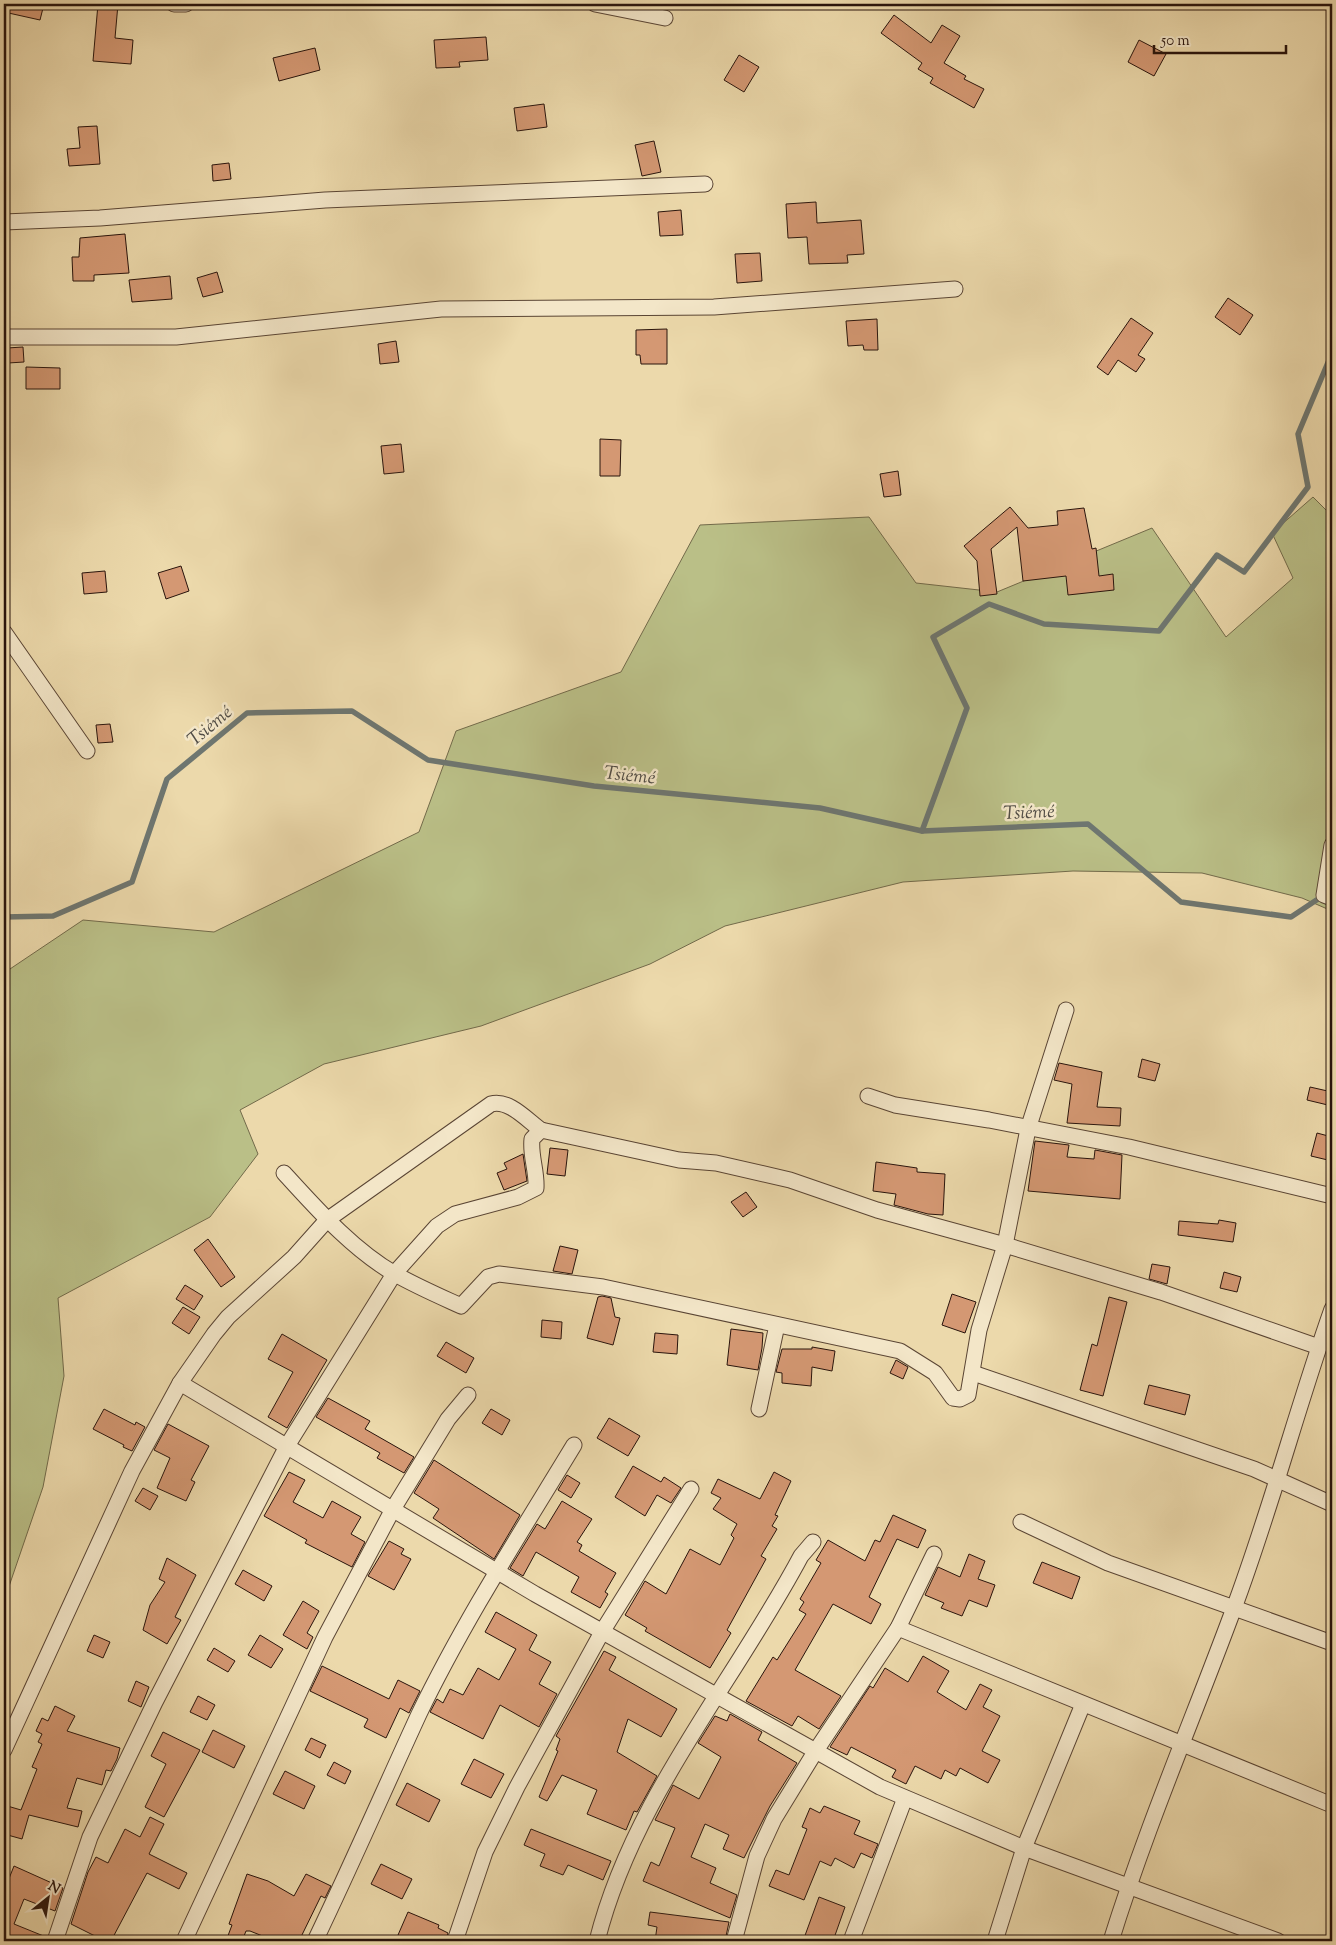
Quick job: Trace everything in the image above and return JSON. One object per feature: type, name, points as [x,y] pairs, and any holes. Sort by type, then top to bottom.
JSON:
[{"type":"street","points":[[174,4],[186,4]]},
{"type":"street","points":[[595,4],[665,18]]},
{"type":"street","points":[[4,222],[100,218],[325,200],[705,184]]},
{"type":"street","points":[[4,337],[176,337],[441,309],[714,307],[955,289]]},
{"type":"street","points":[[4,632],[87,751]]},
{"type":"street","points":[[1332,845],[1324,895],[1332,898]]},
{"type":"street","points":[[284,1173],[327,1220],[394,1274],[461,1306],[488,1277],[499,1274],[603,1288],[900,1351],[935,1373],[952,1398],[960,1399],[968,1395],[980,1330],[1005,1245],[1028,1129],[1066,1010]]},
{"type":"street","points":[[868,1096],[895,1105],[989,1120],[1129,1148],[1332,1196]]},
{"type":"street","points":[[4,1750],[132,1471],[180,1382],[228,1318],[294,1257],[327,1220],[491,1104],[499,1102],[507,1104],[541,1130],[679,1160],[716,1163],[790,1180],[877,1210],[1005,1245],[1161,1292],[1319,1347]]},
{"type":"street","points":[[55,1941],[90,1837],[159,1694],[287,1446],[394,1274],[437,1226],[455,1214],[518,1197],[536,1188],[537,1174],[531,1154],[532,1139],[541,1130]]},
{"type":"street","points":[[1111,1941],[1128,1887],[1235,1606],[1278,1480],[1332,1310]]},
{"type":"street","points":[[759,1410],[777,1325]]},
{"type":"street","points":[[973,1373],[1254,1469],[1332,1504]]},
{"type":"street","points":[[180,1382],[602,1632],[815,1752],[905,1798],[1024,1848],[1278,1941]]},
{"type":"street","points":[[184,1941],[325,1637],[392,1509],[448,1419],[468,1395]]},
{"type":"street","points":[[315,1941],[360,1848],[420,1713],[496,1570],[574,1446]]},
{"type":"street","points":[[455,1941],[485,1852],[517,1787],[602,1632],[691,1488]]},
{"type":"street","points":[[1021,1522],[1108,1563],[1235,1606],[1332,1643]]},
{"type":"street","points":[[596,1941],[609,1898],[631,1844],[715,1696],[801,1556],[813,1542]]},
{"type":"street","points":[[734,1941],[757,1856],[774,1819],[815,1752],[898,1628],[934,1554]]},
{"type":"street","points":[[898,1628],[1332,1806]]},
{"type":"street","points":[[995,1941],[1024,1848],[1084,1704]]},
{"type":"street","points":[[851,1941],[905,1798]]},
{"type":"green space","points":[[1313,497],[1332,516],[1332,911],[1302,898],[1202,873],[1073,871],[903,882],[725,926],[650,964],[481,1026],[324,1064],[240,1110],[258,1154],[210,1217],[58,1298],[64,1376],[43,1487],[4,1601],[4,973],[83,920],[214,932],[419,832],[456,731],[621,672],[700,525],[869,517],[916,583],[997,592],[1152,528],[1226,637],[1293,578],[1272,533]]},
{"type":"building","points":[[4,4],[44,4],[40,20],[4,12]]},
{"type":"building","points":[[98,4],[118,4],[115,38],[133,40],[131,64],[93,61]]},
{"type":"building","points":[[894,15],[931,43],[942,25],[960,36],[944,63],[966,76],[964,79],[984,89],[974,108],[930,83],[933,78],[918,69],[922,63],[881,33]]},
{"type":"building","points":[[486,37],[488,60],[459,62],[460,67],[436,68],[434,40]]},
{"type":"building","points":[[1139,40],[1166,54],[1154,76],[1128,62]]},
{"type":"building","points":[[315,48],[320,70],[279,81],[273,58]]},
{"type":"building","points":[[739,55],[759,67],[744,92],[724,80]]},
{"type":"building","points":[[544,104],[547,127],[517,131],[514,108]]},
{"type":"building","points":[[97,126],[100,164],[69,166],[67,149],[80,148],[78,127]]},
{"type":"building","points":[[654,141],[661,172],[642,176],[635,145]]},
{"type":"building","points":[[229,163],[231,179],[213,181],[212,165]]},
{"type":"building","points":[[816,202],[817,223],[861,220],[864,254],[847,255],[848,263],[809,264],[807,237],[788,238],[786,204]]},
{"type":"building","points":[[681,210],[683,235],[660,236],[658,212]]},
{"type":"building","points":[[125,234],[129,273],[94,275],[94,281],[73,281],[72,257],[79,257],[80,238]]},
{"type":"building","points":[[760,253],[762,281],[737,283],[735,254]]},
{"type":"building","points":[[217,272],[223,292],[203,297],[197,278]]},
{"type":"building","points":[[170,276],[172,299],[132,302],[129,280]]},
{"type":"building","points":[[1228,298],[1253,315],[1240,335],[1215,317]]},
{"type":"building","points":[[1131,318],[1153,333],[1138,355],[1145,359],[1136,372],[1118,360],[1108,375],[1097,367]]},
{"type":"building","points":[[877,319],[878,350],[864,350],[863,345],[848,346],[846,321]]},
{"type":"building","points":[[667,329],[667,364],[641,364],[640,355],[636,355],[636,330]]},
{"type":"building","points":[[396,341],[399,362],[380,364],[378,344]]},
{"type":"building","points":[[23,347],[24,362],[8,363],[7,348]]},
{"type":"building","points":[[26,367],[60,368],[60,389],[26,389]]},
{"type":"building","points":[[600,439],[621,440],[620,476],[600,476]]},
{"type":"building","points":[[401,444],[404,472],[384,474],[381,446]]},
{"type":"building","points":[[898,471],[901,495],[884,497],[880,474]]},
{"type":"building","points":[[1010,507],[1028,528],[1058,525],[1057,511],[1084,508],[1092,549],[1096,548],[1099,576],[1113,574],[1114,590],[1068,595],[1066,576],[1023,581],[1017,527],[991,549],[997,594],[980,596],[977,561],[964,546]]},
{"type":"building","points":[[181,566],[189,591],[166,599],[158,573]]},
{"type":"building","points":[[105,571],[107,592],[84,594],[82,573]]},
{"type":"building","points":[[110,724],[113,742],[98,743],[96,725]]},
{"type":"building","points":[[1142,1059],[1160,1064],[1155,1081],[1138,1077]]},
{"type":"building","points":[[1059,1063],[1102,1072],[1097,1107],[1121,1108],[1120,1126],[1067,1123],[1072,1084],[1054,1080]]},
{"type":"building","points":[[1310,1087],[1332,1092],[1332,1106],[1307,1100]]},
{"type":"building","points":[[1317,1133],[1332,1137],[1332,1161],[1311,1156]]},
{"type":"building","points":[[1035,1141],[1069,1145],[1067,1157],[1094,1159],[1095,1150],[1122,1155],[1120,1199],[1028,1191]]},
{"type":"building","points":[[550,1148],[568,1150],[565,1176],[547,1174]]},
{"type":"building","points":[[523,1154],[527,1181],[504,1190],[497,1173],[507,1169],[504,1163]]},
{"type":"building","points":[[876,1162],[917,1168],[917,1172],[945,1174],[943,1215],[928,1214],[894,1205],[896,1194],[873,1191]]},
{"type":"building","points":[[746,1192],[757,1207],[743,1217],[731,1202]]},
{"type":"building","points":[[1219,1220],[1236,1223],[1233,1242],[1178,1235],[1179,1221],[1218,1224]]},
{"type":"building","points":[[208,1239],[235,1277],[221,1287],[194,1250]]},
{"type":"building","points":[[560,1246],[578,1250],[572,1274],[553,1271]]},
{"type":"building","points":[[1152,1264],[1170,1267],[1167,1284],[1149,1279]]},
{"type":"building","points":[[1224,1272],[1241,1277],[1237,1292],[1220,1288]]},
{"type":"building","points":[[185,1285],[203,1296],[194,1310],[176,1299]]},
{"type":"building","points":[[952,1294],[976,1302],[965,1333],[942,1325]]},
{"type":"building","points":[[598,1297],[611,1298],[615,1317],[620,1318],[613,1345],[587,1338]]},
{"type":"building","points":[[1109,1297],[1127,1302],[1103,1396],[1080,1390],[1092,1344],[1097,1346]]},
{"type":"building","points":[[183,1307],[200,1317],[189,1334],[172,1323]]},
{"type":"building","points":[[542,1320],[562,1322],[561,1339],[541,1337]]},
{"type":"building","points":[[731,1329],[763,1333],[758,1370],[727,1365]]},
{"type":"building","points":[[655,1333],[678,1335],[677,1354],[653,1352]]},
{"type":"building","points":[[282,1334],[327,1360],[287,1428],[268,1417],[293,1372],[268,1359]]},
{"type":"building","points":[[446,1342],[474,1358],[466,1373],[437,1356]]},
{"type":"building","points":[[812,1347],[835,1351],[832,1371],[812,1367],[811,1386],[782,1383],[782,1373],[776,1372],[782,1349],[812,1349]]},
{"type":"building","points":[[896,1360],[908,1367],[903,1379],[890,1373]]},
{"type":"building","points":[[1149,1385],[1190,1395],[1185,1415],[1144,1404]]},
{"type":"building","points":[[328,1398],[370,1421],[365,1429],[414,1457],[404,1473],[377,1458],[380,1453],[316,1417]]},
{"type":"building","points":[[104,1409],[135,1425],[136,1422],[145,1427],[132,1451],[93,1429]]},
{"type":"building","points":[[491,1409],[510,1420],[502,1435],[482,1423]]},
{"type":"building","points":[[609,1418],[640,1436],[628,1456],[597,1438]]},
{"type":"building","points":[[168,1424],[209,1446],[191,1480],[195,1482],[186,1501],[157,1488],[170,1458],[154,1450]]},
{"type":"building","points":[[434,1460],[520,1515],[494,1559],[433,1518],[439,1509],[414,1493]]},
{"type":"building","points":[[633,1466],[661,1482],[664,1477],[681,1488],[671,1503],[657,1495],[645,1516],[615,1497]]},
{"type":"building","points":[[289,1472],[305,1480],[293,1502],[323,1518],[332,1501],[361,1517],[351,1534],[365,1542],[352,1567],[305,1543],[307,1540],[264,1516]]},
{"type":"building","points":[[774,1472],[791,1481],[775,1515],[778,1516],[772,1526],[777,1529],[761,1556],[766,1559],[727,1630],[731,1633],[710,1668],[645,1631],[647,1628],[625,1615],[645,1581],[666,1594],[690,1549],[720,1565],[734,1538],[731,1535],[737,1524],[713,1509],[721,1498],[711,1493],[718,1479],[760,1499]]},
{"type":"building","points":[[567,1475],[580,1483],[571,1498],[558,1490]]},
{"type":"building","points":[[143,1488],[158,1496],[150,1510],[135,1501]]},
{"type":"building","points":[[562,1501],[592,1519],[577,1542],[582,1545],[579,1551],[616,1573],[605,1592],[608,1594],[600,1608],[571,1592],[579,1577],[536,1552],[523,1576],[510,1568],[537,1524],[545,1529]]},
{"type":"building","points":[[893,1515],[926,1530],[918,1548],[897,1539],[869,1597],[881,1604],[871,1624],[833,1604],[795,1670],[841,1696],[819,1729],[798,1716],[792,1726],[746,1701],[773,1657],[777,1660],[806,1614],[799,1610],[804,1602],[800,1599],[821,1563],[816,1560],[828,1540],[865,1561],[875,1540],[880,1542]]},
{"type":"building","points":[[389,1541],[404,1549],[401,1554],[411,1559],[394,1590],[368,1576]]},
{"type":"building","points":[[969,1554],[985,1561],[978,1579],[995,1585],[987,1607],[969,1600],[962,1616],[941,1608],[944,1603],[925,1595],[938,1567],[960,1577]]},
{"type":"building","points":[[167,1558],[196,1575],[175,1617],[181,1620],[167,1644],[143,1630],[150,1605],[165,1582],[159,1579]]},
{"type":"building","points":[[1042,1562],[1080,1577],[1072,1599],[1033,1583]]},
{"type":"building","points":[[243,1570],[272,1586],[264,1601],[235,1584]]},
{"type":"building","points":[[303,1601],[319,1611],[307,1633],[313,1637],[307,1649],[283,1635]]},
{"type":"building","points":[[496,1612],[537,1635],[529,1650],[551,1662],[539,1684],[557,1694],[539,1727],[500,1705],[483,1739],[430,1712],[437,1699],[443,1703],[450,1689],[463,1695],[478,1668],[499,1680],[516,1649],[485,1632]]},
{"type":"building","points":[[94,1635],[110,1642],[103,1658],[87,1651]]},
{"type":"building","points":[[260,1635],[283,1649],[271,1668],[248,1655]]},
{"type":"building","points":[[214,1648],[235,1661],[228,1672],[207,1660]]},
{"type":"building","points":[[604,1651],[616,1657],[609,1670],[677,1709],[661,1737],[628,1719],[617,1752],[657,1776],[637,1812],[634,1811],[626,1830],[587,1814],[597,1790],[562,1775],[547,1801],[539,1797],[558,1751],[556,1750],[560,1739],[556,1736]]},
{"type":"building","points":[[923,1656],[949,1671],[937,1692],[966,1710],[980,1684],[992,1690],[983,1707],[1000,1716],[982,1751],[1000,1760],[988,1783],[960,1768],[956,1776],[945,1770],[941,1779],[915,1766],[906,1784],[892,1777],[896,1770],[851,1747],[847,1755],[830,1747],[870,1686],[873,1688],[885,1668],[908,1682]]},
{"type":"building","points":[[322,1666],[389,1699],[398,1680],[420,1691],[409,1713],[400,1708],[386,1738],[364,1727],[368,1719],[310,1691]]},
{"type":"building","points":[[136,1681],[149,1687],[141,1707],[128,1701]]},
{"type":"building","points":[[198,1696],[215,1705],[207,1720],[190,1712]]},
{"type":"building","points":[[55,1706],[75,1716],[67,1731],[120,1748],[117,1759],[111,1771],[106,1770],[102,1785],[77,1778],[67,1808],[82,1811],[78,1827],[29,1815],[22,1839],[4,1834],[4,1805],[21,1810],[37,1769],[32,1767],[42,1744],[38,1742],[42,1734],[36,1731],[42,1718],[48,1721]]},
{"type":"building","points":[[730,1714],[762,1732],[758,1740],[797,1763],[770,1806],[744,1858],[723,1849],[729,1835],[705,1824],[691,1857],[716,1868],[710,1883],[737,1895],[730,1918],[643,1881],[651,1862],[659,1866],[675,1828],[655,1820],[673,1785],[699,1799],[721,1757],[698,1743],[715,1716],[727,1721]]},
{"type":"building","points":[[213,1730],[245,1746],[234,1768],[202,1752]]},
{"type":"building","points":[[163,1732],[200,1750],[164,1817],[145,1807],[166,1764],[151,1756]]},
{"type":"building","points":[[311,1738],[326,1745],[320,1758],[305,1750]]},
{"type":"building","points":[[474,1759],[504,1774],[491,1798],[461,1784]]},
{"type":"building","points":[[334,1762],[351,1771],[345,1784],[327,1775]]},
{"type":"building","points":[[285,1771],[315,1786],[304,1809],[273,1794]]},
{"type":"building","points":[[407,1783],[440,1800],[429,1822],[396,1805]]},
{"type":"building","points":[[824,1806],[860,1821],[854,1834],[878,1844],[872,1858],[861,1853],[854,1868],[835,1858],[831,1866],[820,1861],[804,1900],[769,1886],[776,1870],[789,1875],[807,1829],[802,1827],[810,1808],[820,1813]]},
{"type":"building","points":[[150,1817],[164,1824],[149,1854],[187,1873],[179,1889],[147,1873],[111,1941],[105,1941],[71,1924],[88,1872],[96,1857],[108,1863],[125,1829],[140,1837]]},
{"type":"building","points":[[531,1829],[611,1861],[603,1880],[568,1865],[563,1875],[540,1866],[545,1854],[524,1845]]},
{"type":"building","points":[[381,1864],[412,1879],[402,1899],[371,1884]]},
{"type":"building","points":[[14,1866],[63,1888],[55,1911],[24,1899],[14,1924],[46,1937],[46,1941],[4,1941],[4,1891]]},
{"type":"building","points":[[247,1874],[268,1881],[294,1896],[306,1874],[331,1886],[325,1898],[321,1896],[299,1941],[275,1941],[246,1931],[242,1941],[226,1941],[232,1925],[229,1924]]},
{"type":"building","points":[[819,1897],[845,1907],[833,1941],[803,1941]]},
{"type":"building","points":[[408,1912],[439,1925],[438,1928],[448,1933],[446,1941],[414,1941],[398,1935]]},
{"type":"building","points":[[650,1912],[729,1922],[725,1941],[655,1941],[657,1927],[648,1925]]},
{"type":"waterway","points":[[922,831],[967,708],[933,637],[989,604],[1044,624],[1159,631],[1217,555],[1244,572],[1308,487],[1298,434],[1332,353]]},
{"type":"waterway","name":"Tsiémé","points":[[4,917],[53,916],[132,882],[167,779],[247,713],[352,711],[428,760],[594,786],[820,808],[922,831],[1088,824],[1181,902],[1291,917],[1324,895]]}]
